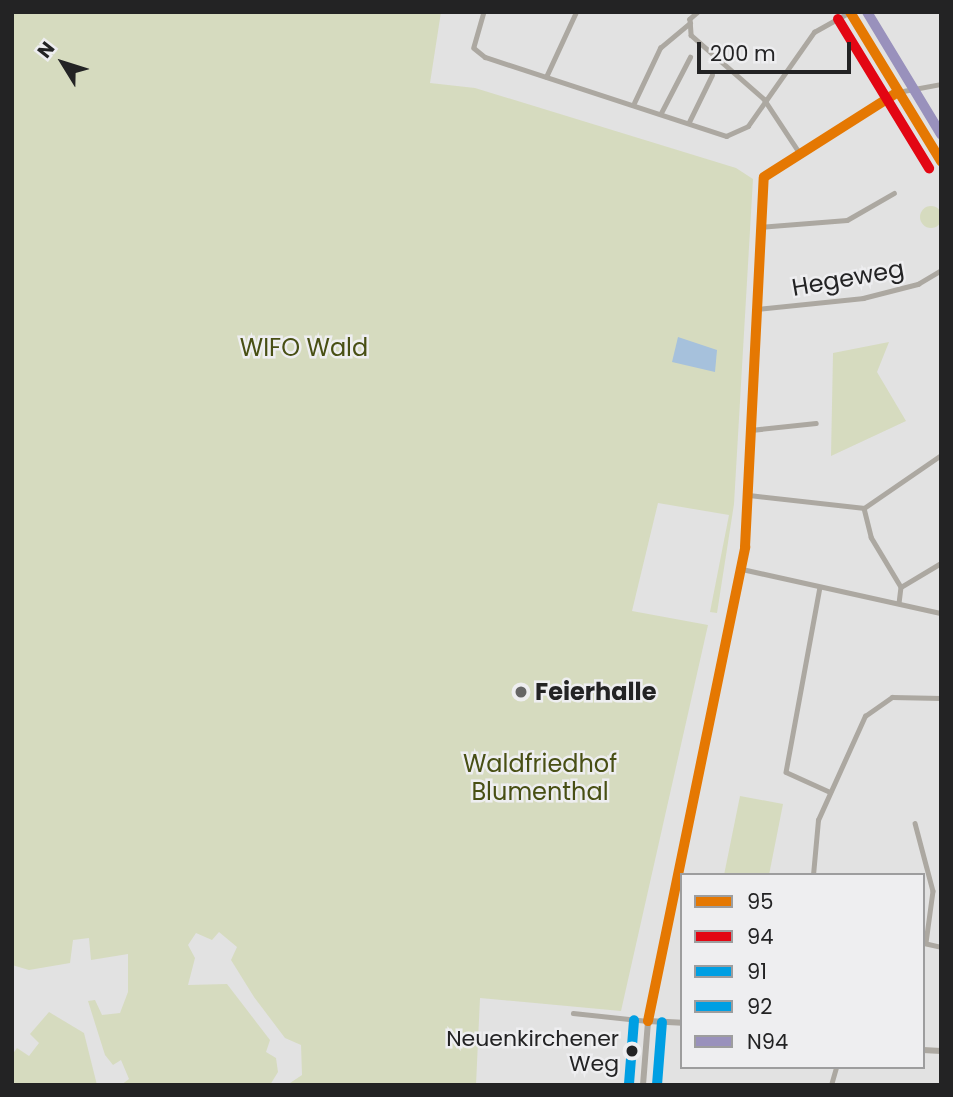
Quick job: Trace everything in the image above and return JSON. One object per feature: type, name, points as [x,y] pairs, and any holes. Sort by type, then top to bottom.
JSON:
[{"type":"main road","points":[[850,12],[941,161]]},
{"type":"street","points":[[484,12],[474,48],[546,77],[733,136],[748,126],[805,42],[850,12]]},
{"type":"street","points":[[546,77],[576,12]]},
{"type":"street","points":[[634,103],[660,48],[690,23],[698,12]]},
{"type":"street","points":[[690,23],[694,38],[764,99],[799,153]]},
{"type":"street","points":[[661,113],[690,57]]},
{"type":"street","points":[[689,122],[712,75]]},
{"type":"street","points":[[643,1085],[648,1021],[742,569],[749,495],[764,177],[898,92],[941,84]]},
{"type":"street","points":[[760,227],[847,220],[894,193]]},
{"type":"street","name":"Hegeweg","points":[[757,309],[863,298],[918,284],[941,270]]},
{"type":"street","points":[[751,430],[816,424]]},
{"type":"street","points":[[749,495],[864,508],[941,455]]},
{"type":"street","points":[[864,508],[877,549],[901,587],[899,603]]},
{"type":"street","points":[[901,587],[941,563]]},
{"type":"street","points":[[742,569],[941,613]]},
{"type":"street","points":[[820,587],[786,772],[830,792]]},
{"type":"street","points":[[813,873],[815,829],[830,792],[874,707],[892,697],[941,698]]},
{"type":"street","points":[[915,823],[933,891],[925,937]]},
{"type":"street","points":[[573,1013],[680,1023]]},
{"type":"green space","name":"WIFO Wald","points":[[12,12],[441,12],[430,83],[475,88],[736,168],[753,179],[734,504],[717,613],[710,612],[729,515],[658,503],[632,611],[708,625],[621,1011],[480,998],[476,1085],[287,1085],[302,1075],[301,1045],[285,1038],[254,997],[231,960],[237,947],[219,932],[212,940],[196,933],[188,945],[195,958],[188,985],[227,984],[270,1040],[266,1052],[276,1058],[278,1072],[270,1085],[121,1085],[129,1079],[121,1060],[113,1065],[105,1055],[88,1001],[95,1000],[102,1015],[120,1013],[128,992],[128,954],[91,960],[89,938],[73,940],[70,963],[29,970],[12,965]]},
{"type":"green space","points":[[927,206],[935,206],[942,213],[942,221],[935,228],[927,228],[920,221],[920,213]]},
{"type":"green space","points":[[889,342],[877,372],[906,421],[831,456],[833,353]]},
{"type":"green space","points":[[740,796],[783,804],[769,873],[724,873]]},
{"type":"green space","points":[[49,1012],[84,1033],[97,1085],[12,1085],[12,1055],[17,1048],[29,1056],[39,1043],[30,1034]]},
{"type":"water","points":[[678,337],[717,350],[715,372],[672,362]]},
{"type":"transit line","name":"95","points":[[850,12],[941,161]]},
{"type":"transit line","name":"N94","points":[[867,12],[941,134]]},
{"type":"transit line","name":"94","points":[[838,19],[929,168]]},
{"type":"transit line","name":"95","points":[[648,1021],[745,547],[764,177],[898,92]]},
{"type":"transit line","name":"92","points":[[629,1084],[634,1020]]},
{"type":"transit line","name":"91","points":[[657,1085],[662,1022]]},
{"type":"place","name":"Feierhalle","points":[[521,692]]},
{"type":"place","name":"Neuenkirchener Weg","points":[[632,1051]]},
{"type":"park label","name":"Waldfriedhof Blumenthal","points":[[540,778]]}]
